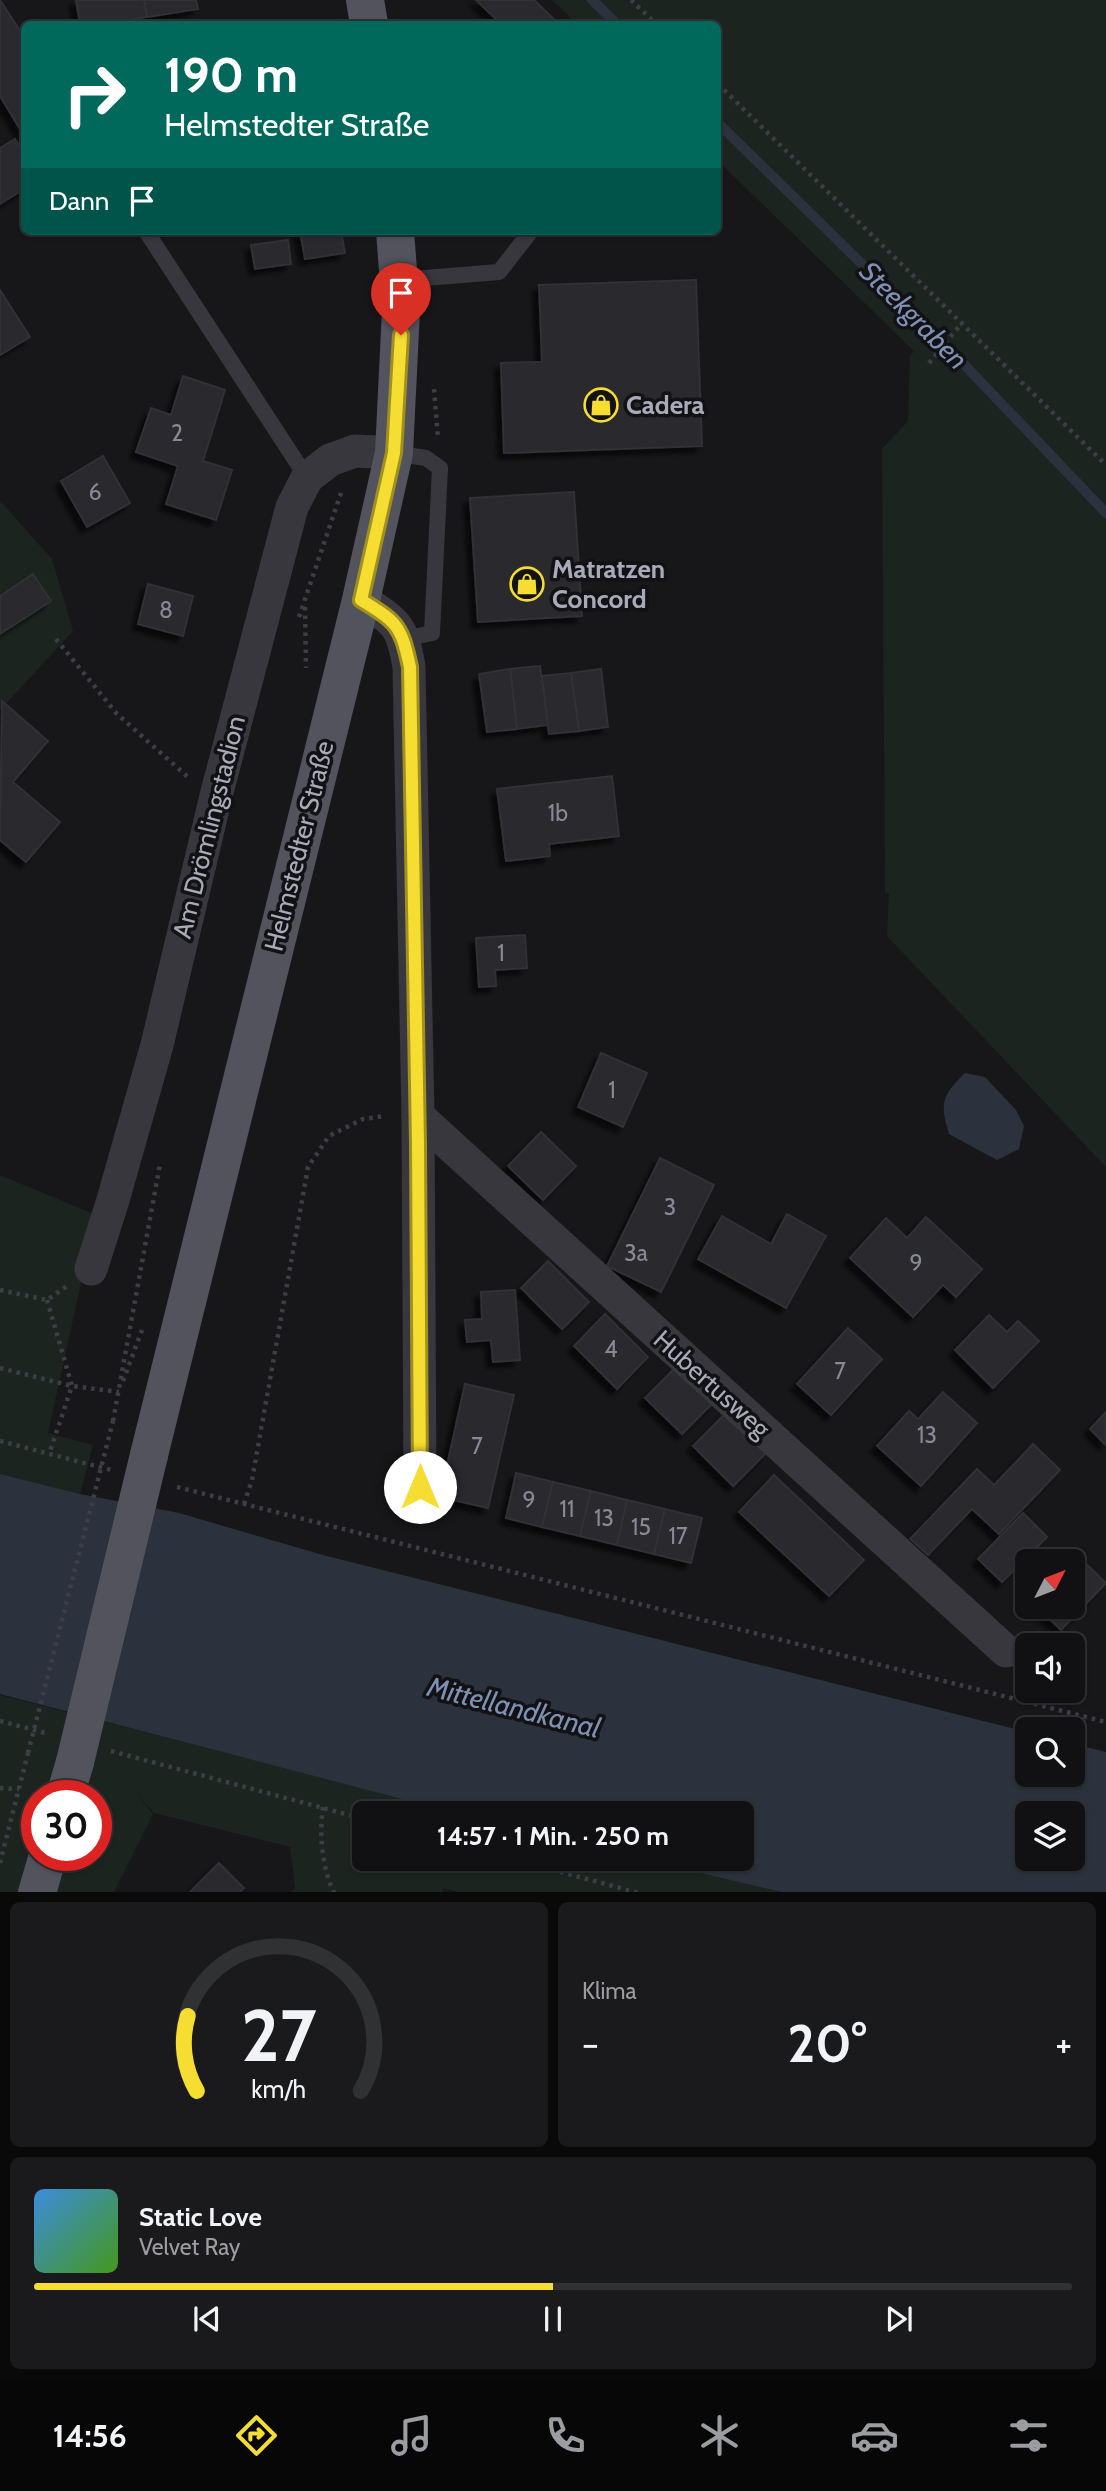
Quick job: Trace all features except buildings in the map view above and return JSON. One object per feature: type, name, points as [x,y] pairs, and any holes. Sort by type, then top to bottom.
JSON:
[{"type":"main road","points":[[365,0],[368,21]]},
{"type":"main road","name":"Helmstedter Straße","points":[[75,1761],[158,1470],[394,453],[400,360],[400,280],[395,235]]},
{"type":"street","name":"Am Drömlingstadion","points":[[90,1269],[157,1045],[216,796],[292,507],[307,478],[330,460],[355,451],[394,453]]},
{"type":"street","points":[[361,600],[391,618],[404,639],[410,667],[418,1116],[420,1487]]},
{"type":"street","name":"Hubertusweg","points":[[418,1116],[1006,1651]]},
{"type":"lane","points":[[149,235],[307,478]]},
{"type":"lane","points":[[400,280],[499,272],[528,235]]},
{"type":"lane","points":[[394,453],[426,458],[440,468],[432,633],[404,639]]},
{"type":"path","points":[[631,0],[653,21]]},
{"type":"path","points":[[721,88],[1106,465]]},
{"type":"path","points":[[929,363],[962,323]]},
{"type":"path","points":[[56,639],[117,714],[200,788],[216,796]]},
{"type":"path","points":[[244,1504],[252,1480],[308,1167],[329,1136],[363,1119],[397,1115],[418,1116]]},
{"type":"path","points":[[0,1290],[47,1300],[90,1269]]},
{"type":"path","points":[[47,1300],[72,1386],[49,1454]]},
{"type":"path","points":[[0,1368],[72,1386],[119,1392],[0,1863]]},
{"type":"path","points":[[0,1441],[114,1471]]},
{"type":"path","points":[[158,1470],[244,1504],[1106,1722]]},
{"type":"path","points":[[0,1721],[75,1761],[323,1807],[352,1815]]},
{"type":"path","points":[[0,1788],[19,1789]]},
{"type":"path","points":[[323,1807],[320,1829],[328,1880],[334,1892]]},
{"type":"path","points":[[560,1871],[638,1892]]},
{"type":"shaded area","points":[[552,0],[1106,0],[1106,1167],[887,936],[889,894],[885,893],[882,449],[908,421],[910,356],[914,351],[721,164],[721,21],[574,21]]},
{"type":"shaded area","points":[[0,501],[52,559],[73,631],[0,710]]},
{"type":"shaded area","points":[[0,1175],[96,1215],[48,1433],[93,1445],[80,1494],[0,1474]]},
{"type":"shaded area","points":[[0,1695],[415,1801],[352,1801],[352,1871],[694,1871],[781,1892],[458,1892],[444,1888],[442,1892],[291,1892],[295,1888],[290,1847],[154,1813],[136,1792],[153,1814],[114,1892],[0,1892]]},
{"type":"water","points":[[965,1073],[985,1077],[1016,1110],[1024,1126],[1019,1149],[997,1160],[949,1134],[944,1115],[945,1101],[951,1088]]},
{"type":"water","name":"Mittellandkanal","points":[[0,1474],[80,1494],[179,1513],[323,1555],[1015,1729],[1015,1787],[1085,1787],[1085,1747],[1106,1752],[1106,1892],[781,1892],[693,1871],[754,1871],[754,1801],[410,1801],[0,1694]]},
{"type":"waterway","name":"Steekgraben","points":[[592,0],[614,21]]},
{"type":"waterway","name":"Steekgraben","points":[[721,126],[955,355],[1106,513]]},
{"type":"place","name":"Cadera","points":[[601,405]]},
{"type":"place","name":"Matratzen Concord","points":[[527,584]]},
{"type":"route","points":[[401,335],[394,453],[361,600],[391,618],[404,639],[410,667],[418,1143],[420,1487]]}]
